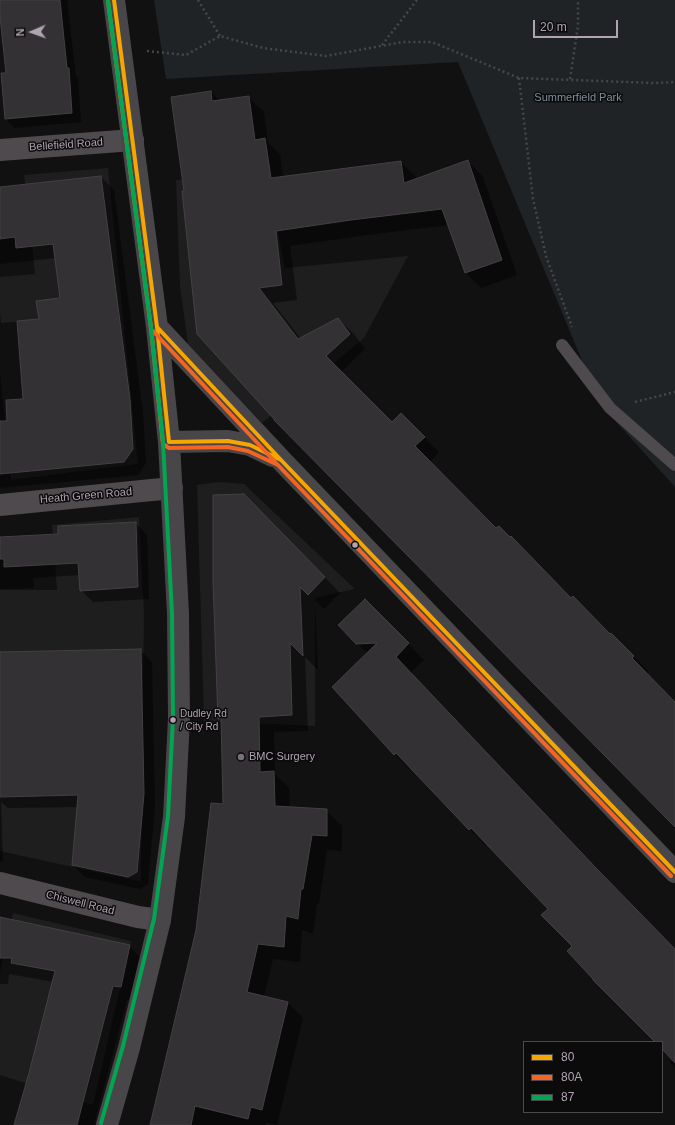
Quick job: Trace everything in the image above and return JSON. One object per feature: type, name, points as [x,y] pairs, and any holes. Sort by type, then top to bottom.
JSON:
[{"type":"main road","points":[[107,1125],[129,1048],[160,920],[174,817],[179,718],[178,614],[169,442],[157,327],[114,0]]},
{"type":"main road","points":[[157,327],[281,460],[675,872]]},
{"type":"main road","points":[[169,442],[228,441],[250,445],[281,460]]},
{"type":"street","name":"Bellefield Road","points":[[0,150],[133,140]]},
{"type":"street","name":"Heath Green Road","points":[[0,505],[172,488]]},
{"type":"street","name":"Chiswell Road","points":[[0,883],[138,917],[160,920]]},
{"type":"lane","points":[[562,345],[610,408],[675,464]]},
{"type":"path","points":[[198,0],[220,36],[264,48],[326,56],[403,42],[432,42],[519,78],[654,83],[675,82]]},
{"type":"path","points":[[382,45],[418,0]]},
{"type":"path","points":[[570,79],[578,26],[578,0]]},
{"type":"path","points":[[121,48],[186,55],[220,36]]},
{"type":"path","points":[[519,78],[533,199],[546,256],[575,334]]},
{"type":"path","points":[[610,408],[675,392]]},
{"type":"shaded area","points":[[108,168],[138,464],[11,480],[0,374],[0,277],[35,274],[24,175]]},
{"type":"shaded area","points":[[266,171],[285,268],[408,256],[364,338],[262,423],[188,344],[180,287],[176,180]]},
{"type":"shaded area","points":[[219,482],[244,484],[355,589],[315,598],[315,726],[204,721],[197,485]]},
{"type":"shaded area","points":[[139,517],[144,612],[141,882],[0,851],[0,590],[57,590],[52,525]]},
{"type":"shaded area","points":[[13,913],[131,941],[93,1105],[0,1075],[0,972]]},
{"type":"green space","name":"Summerfield Park","points":[[154,0],[675,0],[675,487],[600,404],[458,62],[166,79]]},
{"type":"building","points":[[0,0],[60,0],[67,68],[69,68],[72,113],[5,119],[1,73],[6,73],[0,17]]},
{"type":"building","points":[[211,91],[212,101],[249,96],[255,140],[265,138],[271,178],[401,161],[404,183],[468,160],[502,260],[465,273],[442,209],[276,231],[282,285],[259,288],[298,339],[338,318],[350,334],[326,356],[392,422],[401,413],[425,437],[415,446],[496,528],[499,526],[510,537],[511,536],[571,598],[573,596],[610,634],[611,633],[634,656],[632,658],[675,702],[675,827],[274,420],[197,334],[182,191],[184,191],[171,97]]},
{"type":"building","points":[[101,176],[130,399],[133,449],[124,462],[0,474],[0,421],[7,421],[6,400],[23,399],[17,321],[39,319],[36,301],[60,298],[53,244],[16,248],[15,237],[0,239],[0,187]]},
{"type":"building","points":[[244,494],[325,577],[308,595],[300,587],[303,656],[290,643],[292,715],[259,717],[260,772],[274,771],[275,806],[327,809],[327,836],[312,835],[303,889],[301,889],[298,919],[286,916],[284,947],[258,944],[247,992],[288,1002],[262,1110],[251,1107],[248,1119],[195,1106],[191,1125],[150,1125],[196,930],[211,803],[223,804],[221,718],[218,719],[213,581],[213,495]]},
{"type":"building","points":[[136,522],[138,587],[80,591],[78,563],[4,567],[4,559],[0,559],[0,537],[58,534],[58,526]]},
{"type":"building","points":[[365,599],[409,643],[396,657],[675,949],[675,1063],[663,1050],[663,1041],[654,1041],[593,980],[567,951],[572,946],[541,915],[548,909],[471,828],[469,830],[396,753],[394,755],[332,687],[377,643],[356,644],[338,625]]},
{"type":"building","points":[[141,649],[144,794],[137,872],[128,877],[72,865],[78,795],[0,797],[0,652]]},
{"type":"building","points":[[0,917],[130,945],[121,987],[113,986],[77,1125],[14,1125],[55,971],[11,963],[12,958],[0,958]]},
{"type":"transit line","name":"80","points":[[114,0],[157,327],[169,442],[228,441],[250,445],[281,460]]},
{"type":"transit line","name":"80A","points":[[108,1],[151,328],[163,444],[169,448],[228,447],[248,451],[278,465]]},
{"type":"transit line","name":"87","points":[[101,1123],[123,1046],[154,919],[168,816],[173,718],[172,614],[163,442],[151,328],[108,1]]},
{"type":"transit line","name":"80","points":[[157,327],[281,460],[675,872]]},
{"type":"transit line","name":"80A","points":[[153,331],[277,464],[671,876]]},
{"type":"place","name":"Dudley Rd / City Rd","points":[[173,720]]},
{"type":"place","name":"BMC Surgery","points":[[241,757]]}]
